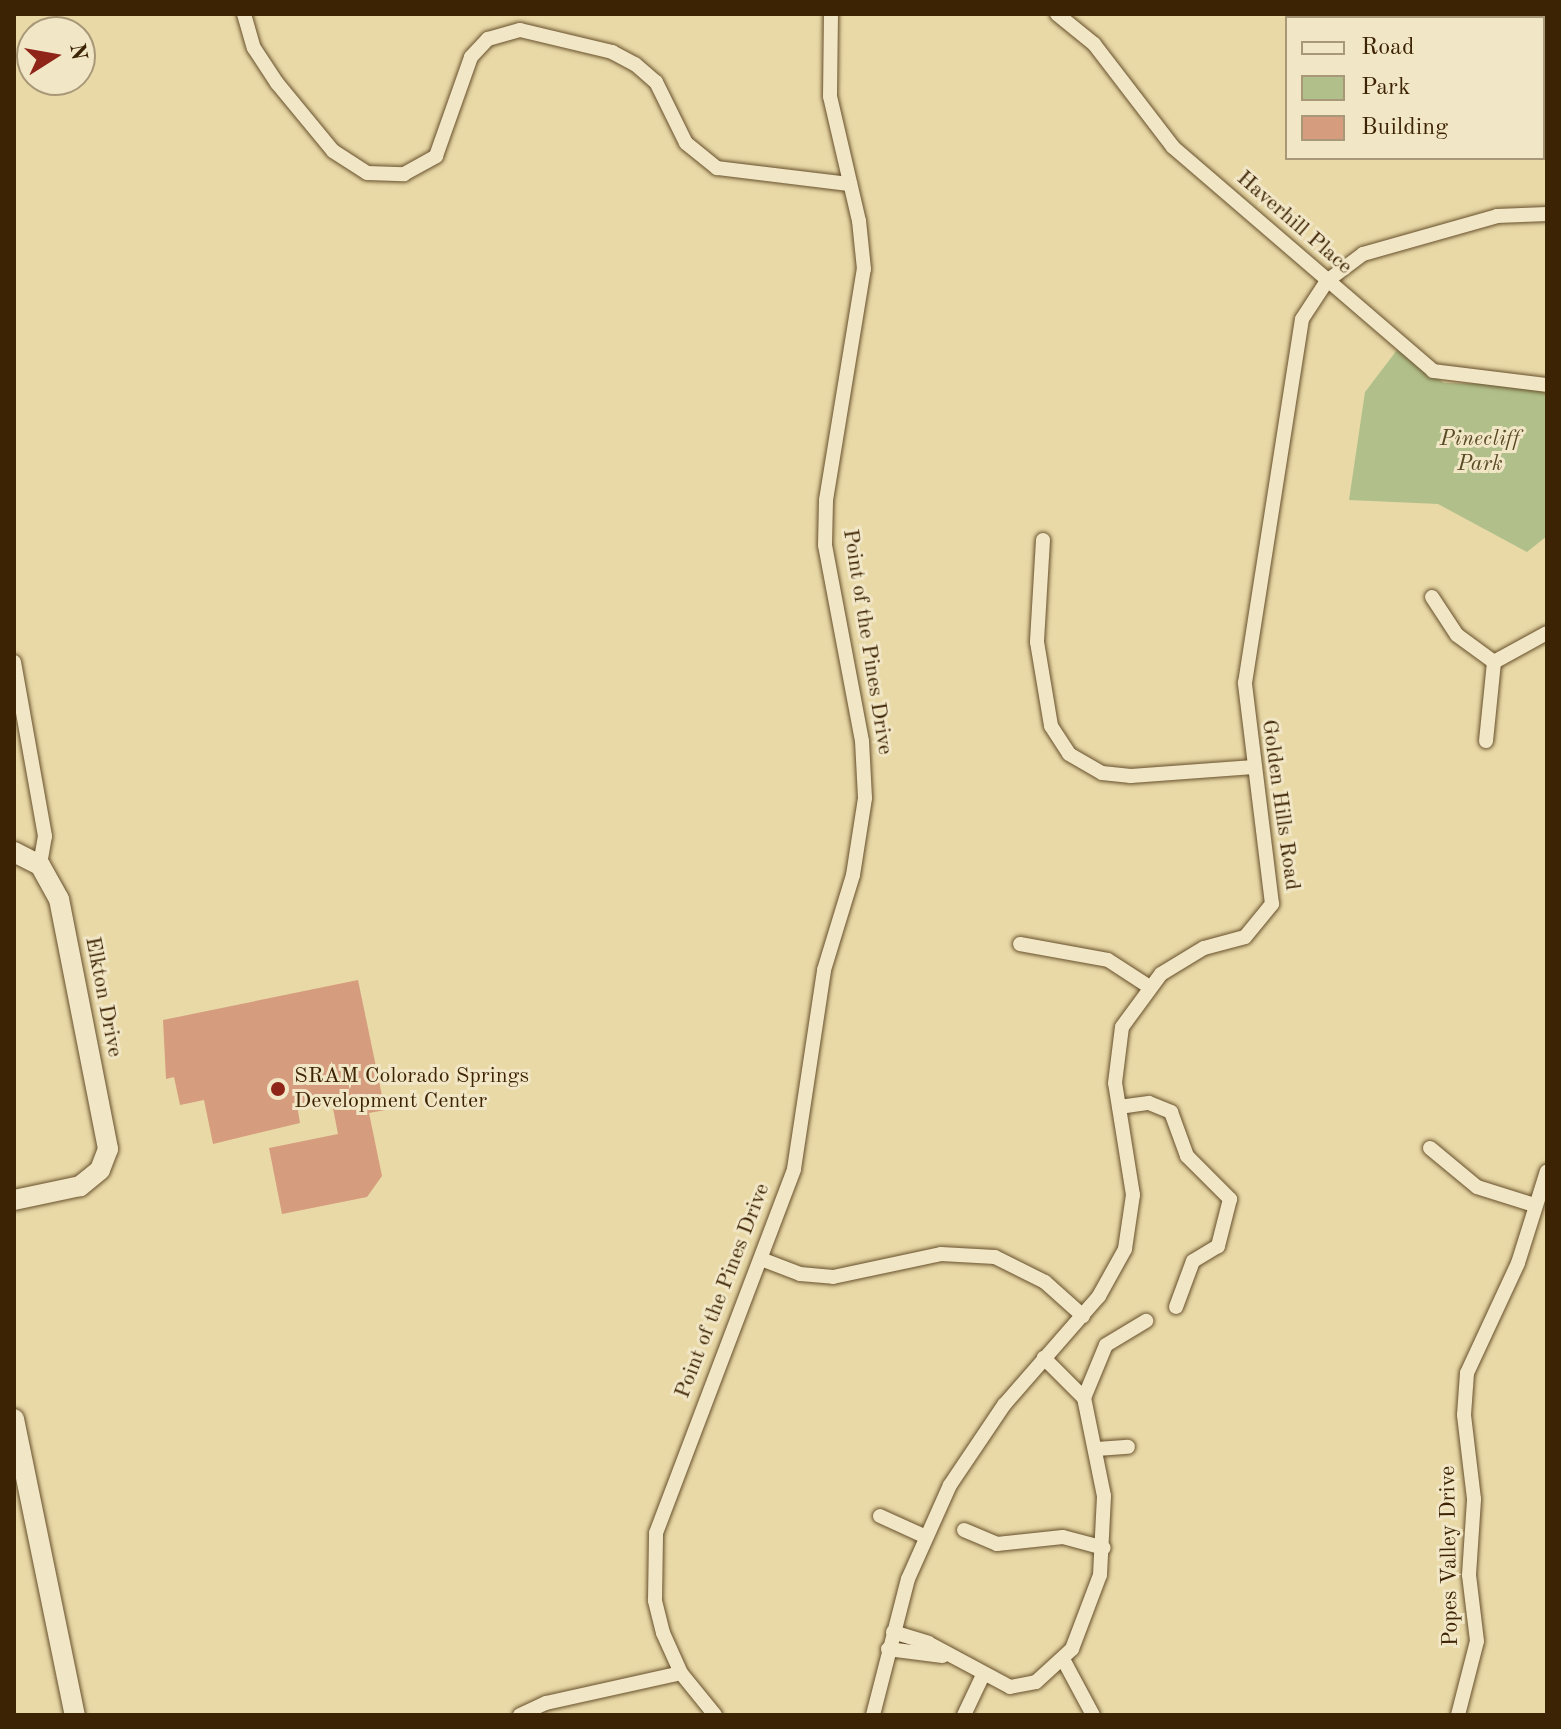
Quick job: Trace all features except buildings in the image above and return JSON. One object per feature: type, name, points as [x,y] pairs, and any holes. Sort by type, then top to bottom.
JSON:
[{"type":"street","points":[[244,14],[254,48],[277,83],[333,151],[367,173],[404,174],[436,156],[471,57],[488,39],[520,30],[612,52],[635,64],[656,82],[686,143],[717,168],[850,184]]},
{"type":"street","name":"Point of the Pines Drive","points":[[715,1715],[681,1673],[655,1600],[656,1533],[761,1259],[804,1131],[824,970],[853,875],[865,798],[862,741],[825,545],[826,500],[862,302],[861,237],[830,96],[831,14]]},
{"type":"street","name":"Haverhill Place","points":[[1057,14],[1094,44],[1173,147],[1327,281],[1442,375],[1547,385]]},
{"type":"street","name":"Golden Hills Road","points":[[873,1715],[888,1649],[924,1536],[970,1451],[1044,1358],[1083,1316],[1118,1264],[1131,1223],[1119,1107],[1119,1039],[1148,986],[1191,954],[1245,937],[1268,914],[1272,883],[1245,714],[1247,664],[1297,338],[1308,306],[1327,281],[1379,248],[1510,213],[1547,214]]},
{"type":"street","points":[[1043,540],[1037,642],[1051,726],[1069,754],[1089,768],[1122,776],[1254,767]]},
{"type":"street","points":[[1432,597],[1457,635],[1494,662]]},
{"type":"street","points":[[1494,662],[1547,633]]},
{"type":"street","points":[[14,662],[45,836],[40,865],[14,852]]},
{"type":"street","points":[[1486,741],[1494,662]]},
{"type":"street","name":"Elkton Drive","points":[[35,1196],[80,1186],[100,1170],[107,1135],[59,899],[40,865]]},
{"type":"street","points":[[1020,944],[1108,960],[1148,986]]},
{"type":"street","points":[[1119,1107],[1149,1103],[1171,1112],[1187,1156],[1230,1199],[1218,1246],[1193,1261],[1176,1307]]},
{"type":"street","points":[[1430,1148],[1477,1187],[1534,1205]]},
{"type":"street","name":"Popes Valley Drive","points":[[1458,1715],[1477,1641],[1465,1388],[1470,1360],[1518,1263],[1547,1171]]},
{"type":"street","points":[[14,1200],[35,1196]]},
{"type":"street","points":[[14,1212],[35,1196]]},
{"type":"street","points":[[761,1259],[800,1274],[833,1277],[941,1254],[977,1254],[1029,1272],[1083,1316]]},
{"type":"street","points":[[1084,1398],[1106,1345],[1146,1321]]},
{"type":"street","points":[[893,1632],[928,1643],[943,1656],[983,1675],[1023,1687],[1064,1661],[1092,1603],[1104,1548],[1097,1449],[1084,1398],[1044,1358]]},
{"type":"street","points":[[14,1419],[75,1715]]},
{"type":"street","points":[[1097,1449],[1128,1447]]},
{"type":"street","points":[[880,1516],[924,1536]]},
{"type":"street","points":[[964,1530],[997,1544],[1063,1537],[1104,1548]]},
{"type":"street","points":[[888,1649],[943,1656]]},
{"type":"street","points":[[1064,1661],[1093,1715]]},
{"type":"street","points":[[520,1715],[546,1703],[681,1673]]},
{"type":"street","points":[[964,1715],[983,1675]]},
{"type":"green space","name":"Pinecliff Park","points":[[1397,350],[1444,383],[1525,385],[1547,394],[1547,536],[1527,552],[1438,504],[1349,500],[1365,392]]},
{"type":"place","name":"SRAM Colorado Springs Development Center","points":[[278,1089]]}]
